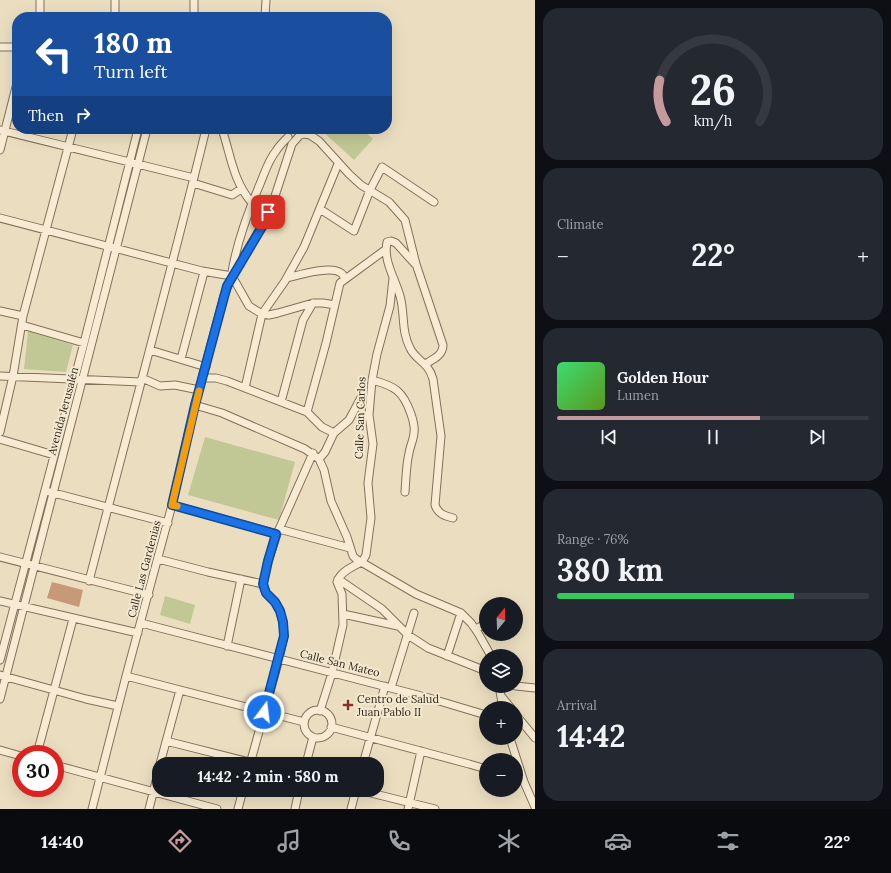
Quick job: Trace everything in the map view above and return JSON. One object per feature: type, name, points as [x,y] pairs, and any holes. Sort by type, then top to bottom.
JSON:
[{"type":"street","points":[[40,0],[40,12]]},
{"type":"street","points":[[115,0],[115,12]]},
{"type":"street","points":[[194,0],[194,12]]},
{"type":"street","points":[[265,12],[266,0]]},
{"type":"street","points":[[0,47],[12,47]]},
{"type":"street","points":[[0,150],[2,130],[12,99]]},
{"type":"street","points":[[2,130],[12,133]]},
{"type":"street","points":[[18,134],[138,164],[194,180],[232,194],[241,189]]},
{"type":"street","points":[[0,432],[13,376],[23,316],[72,134]]},
{"type":"street","name":"Avenida Jerusalén","points":[[0,699],[3,676],[24,607],[82,380],[113,247],[137,134]]},
{"type":"street","name":"Avenida Jerusalén","points":[[0,660],[84,343],[146,134]]},
{"type":"street","points":[[89,581],[205,134]]},
{"type":"street","points":[[223,134],[236,178],[241,189],[252,203]]},
{"type":"street","points":[[288,137],[296,138],[304,134],[310,135],[319,141],[338,164],[361,185],[389,202],[405,220],[416,264],[443,345],[441,354],[425,364]]},
{"type":"street","points":[[288,137],[276,150],[266,168],[252,203],[234,257],[232,276],[248,306],[262,314],[278,314],[313,303],[334,305]]},
{"type":"street","name":"Calle Las Gardenias","points":[[92,809],[118,706],[168,523],[195,405],[224,296],[232,276],[262,227],[275,196],[292,144],[296,138]]},
{"type":"street","points":[[245,388],[262,314],[287,278],[304,247],[338,164]]},
{"type":"street","points":[[320,209],[354,231],[370,190],[382,167],[434,202]]},
{"type":"street","points":[[0,218],[204,272],[232,276]]},
{"type":"street","points":[[416,264],[396,243],[390,241],[387,242],[385,250],[393,278],[401,296],[404,328],[409,346],[413,354],[431,371],[433,379],[441,436],[435,505],[436,510],[441,514],[453,518]]},
{"type":"street","points":[[306,412],[326,343],[340,283],[385,250]]},
{"type":"street","points":[[287,278],[321,270],[333,270],[341,273],[345,278]]},
{"type":"street","points":[[180,359],[204,272]]},
{"type":"street","name":"Calle San Carlos","points":[[362,562],[366,555],[371,518],[368,483],[373,444],[369,415],[372,380],[376,354],[390,306],[393,278]]},
{"type":"street","points":[[281,402],[303,320],[313,303]]},
{"type":"street","points":[[0,310],[23,316]]},
{"type":"street","points":[[22,325],[84,343]]},
{"type":"street","points":[[150,350],[206,367]]},
{"type":"street","points":[[0,376],[74,380],[141,380],[160,386],[175,385],[199,390]]},
{"type":"street","points":[[203,378],[216,378],[306,412],[322,426],[334,433]]},
{"type":"street","points":[[372,380],[395,388],[400,392],[405,400],[414,425],[415,431],[409,451],[405,492]]},
{"type":"street","points":[[319,459],[334,433],[348,420],[363,394]]},
{"type":"street","points":[[195,405],[222,413],[313,453],[319,459],[324,470],[331,501],[347,537],[353,556],[416,594],[461,613],[476,629],[487,649]]},
{"type":"street","points":[[0,440],[54,455]]},
{"type":"street","points":[[254,757],[264,712],[279,660],[284,636],[283,622],[280,611],[275,602],[266,593],[263,584],[268,561],[278,531],[313,453]]},
{"type":"street","points":[[45,490],[168,523]]},
{"type":"street","points":[[172,505],[350,548]]},
{"type":"street","points":[[0,557],[148,595]]},
{"type":"street","points":[[158,559],[263,584]]},
{"type":"street","points":[[338,579],[353,566],[362,562]]},
{"type":"street","points":[[227,646],[241,579]]},
{"type":"street","points":[[320,711],[332,673],[342,633],[342,594],[337,582],[338,579]]},
{"type":"street","points":[[338,579],[382,609],[408,635],[428,648],[479,668]]},
{"type":"street","points":[[0,601],[138,633]]},
{"type":"street","points":[[365,757],[370,737],[408,635],[414,613]]},
{"type":"street","points":[[447,656],[461,613]]},
{"type":"street","points":[[343,614],[398,626]]},
{"type":"street","points":[[39,745],[73,619]]},
{"type":"street","name":"Calle San Mateo","points":[[141,623],[279,660],[388,687],[479,713]]},
{"type":"street","points":[[3,676],[118,706]]},
{"type":"street","points":[[126,676],[304,722]]},
{"type":"street","points":[[523,687],[535,688]]},
{"type":"street","points":[[162,757],[180,690]]},
{"type":"street","points":[[320,711],[329,716],[331,722],[330,732],[322,738],[313,737],[306,731],[304,722],[310,713],[320,711]]},
{"type":"street","points":[[523,723],[535,738]]},
{"type":"street","points":[[331,727],[479,768]]},
{"type":"street","points":[[308,757],[313,737]]},
{"type":"street","points":[[166,741],[229,757]]},
{"type":"street","points":[[512,745],[524,782],[535,807]]},
{"type":"street","points":[[0,750],[12,753]]},
{"type":"street","points":[[409,806],[421,751]]},
{"type":"street","points":[[64,767],[152,792]]},
{"type":"street","points":[[149,809],[152,796]]},
{"type":"street","points":[[172,797],[217,809]]},
{"type":"street","points":[[238,809],[241,797]]},
{"type":"street","points":[[295,809],[298,797]]},
{"type":"street","points":[[351,809],[355,797]]},
{"type":"street","points":[[380,797],[409,806],[435,809]]},
{"type":"green space","points":[[325,134],[368,134],[373,139],[354,160]]},
{"type":"green space","points":[[28,331],[73,345],[66,372],[24,369]]},
{"type":"green space","points":[[205,437],[295,462],[279,520],[188,495]]},
{"type":"green space","points":[[165,596],[195,605],[190,624],[160,615]]},
{"type":"building","points":[[52,582],[83,590],[79,607],[47,598]]},
{"type":"slow traffic","points":[[177,506],[172,505],[199,391]]},
{"type":"place","name":"Centro de Salud Juan Pablo II","points":[[348,705]]},
{"type":"route","points":[[264,712],[279,660],[284,636],[283,622],[280,611],[275,602],[266,593],[263,584],[276,534],[172,505],[195,405],[227,286],[262,227],[268,212]]}]
